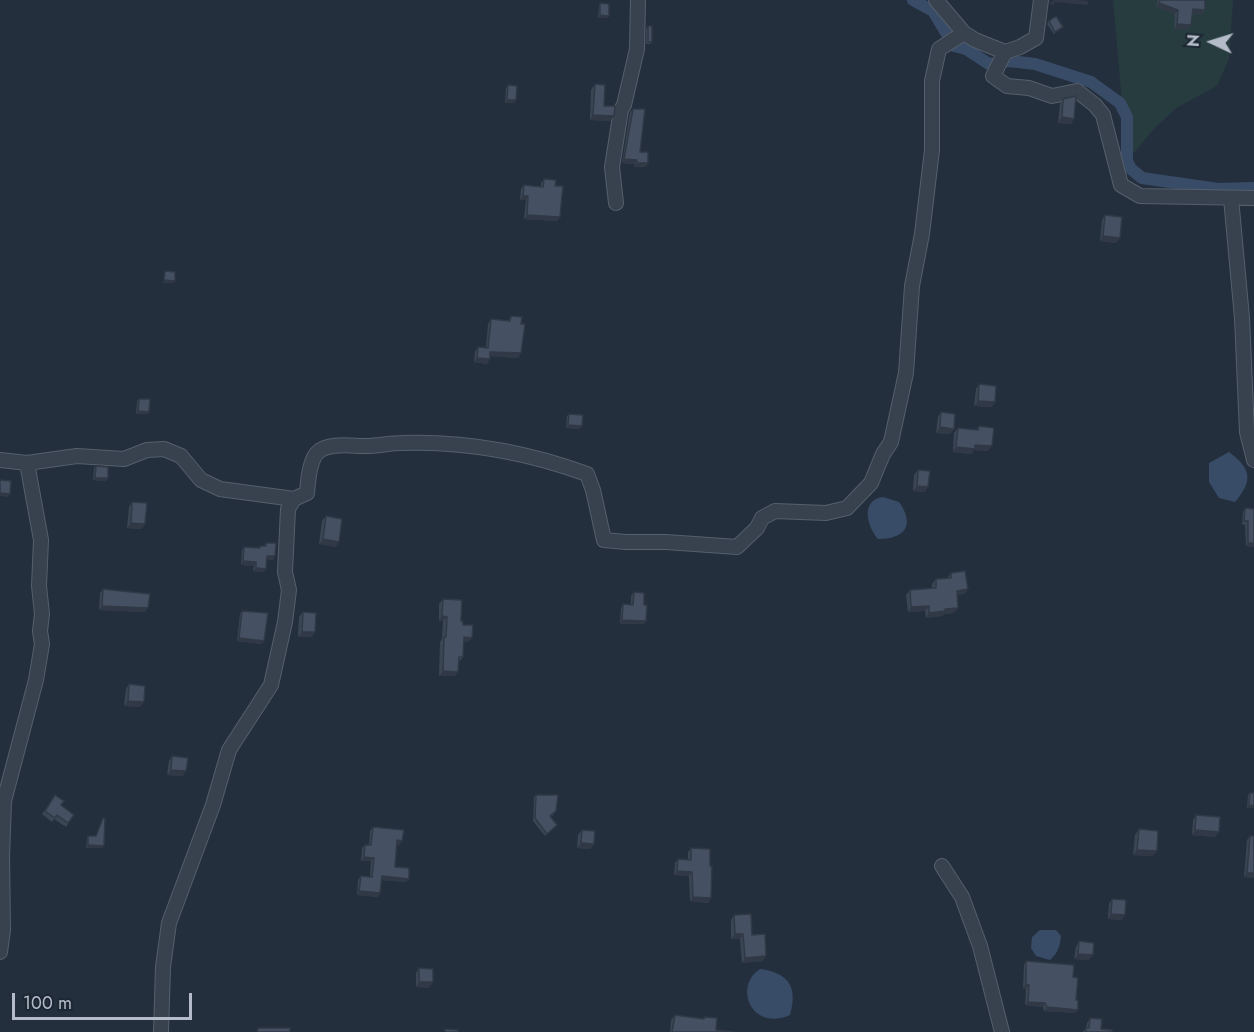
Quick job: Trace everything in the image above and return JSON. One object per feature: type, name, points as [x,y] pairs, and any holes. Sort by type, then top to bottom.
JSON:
[{"type":"street","points":[[616,203],[612,167],[621,110],[637,49],[638,0]]},
{"type":"street","points":[[936,0],[964,33],[1005,52],[1036,38],[1041,0]]},
{"type":"street","points":[[161,1032],[163,967],[169,923],[213,805],[229,750],[271,685],[285,622],[289,590],[285,572],[288,509],[294,500],[307,493],[307,477],[316,454],[328,447],[380,446],[401,443],[465,446],[563,465],[587,474],[593,490],[604,540],[737,547],[757,528],[762,518],[775,512],[826,513],[847,508],[871,483],[883,454],[891,442],[906,373],[912,286],[922,234],[932,150],[932,81],[939,49],[964,33]]},
{"type":"street","points":[[1005,52],[993,76],[1007,86],[1029,88],[1052,96],[1077,91],[1095,105],[1103,116],[1121,185],[1140,196],[1254,198]]},
{"type":"street","points":[[1231,198],[1242,318],[1247,432],[1254,460]]},
{"type":"street","points":[[0,460],[27,463],[77,456],[124,459],[147,450],[164,449],[181,456],[201,480],[220,489],[294,500]]},
{"type":"street","points":[[0,952],[3,930],[4,801],[36,680],[42,644],[39,586],[41,540],[27,463]]},
{"type":"street","points":[[942,866],[962,897],[980,946],[1002,1032]]},
{"type":"green space","points":[[1113,0],[1233,0],[1229,59],[1217,86],[1176,108],[1153,130],[1127,161]]},
{"type":"water","points":[[1229,452],[1242,464],[1247,475],[1245,488],[1235,502],[1219,498],[1209,482],[1209,463]]},
{"type":"water","points":[[883,497],[899,502],[907,518],[907,524],[901,534],[878,539],[869,521],[868,508],[876,499]]},
{"type":"water","points":[[1040,930],[1056,930],[1061,936],[1058,949],[1050,960],[1036,956],[1031,948],[1032,937]]},
{"type":"water","points":[[760,969],[778,974],[789,983],[793,997],[790,1015],[776,1019],[765,1017],[750,1005],[747,996],[748,986],[752,977]]},
{"type":"building","points":[[1160,0],[1205,0],[1205,10],[1193,9],[1191,25],[1177,24],[1178,10],[1159,3]]},
{"type":"building","points":[[600,3],[609,4],[609,16],[600,15]]},
{"type":"building","points":[[1056,16],[1063,27],[1055,32],[1049,21]]},
{"type":"building","points":[[648,26],[652,26],[652,42],[648,42]]},
{"type":"building","points":[[595,84],[605,85],[604,106],[615,106],[614,116],[593,115]]},
{"type":"building","points":[[508,85],[517,86],[516,100],[507,100]]},
{"type":"building","points":[[1076,96],[1074,119],[1062,117],[1063,99]]},
{"type":"building","points":[[633,109],[645,109],[640,152],[648,152],[648,163],[637,163],[637,160],[624,159]]},
{"type":"building","points":[[544,179],[556,180],[555,186],[563,186],[560,217],[527,215],[528,196],[523,196],[524,185],[543,187]]},
{"type":"building","points":[[1105,215],[1122,217],[1120,238],[1103,236]]},
{"type":"building","points":[[165,271],[175,272],[175,281],[164,280]]},
{"type":"building","points":[[511,316],[522,317],[521,324],[525,324],[521,353],[490,352],[490,359],[477,358],[478,347],[488,348],[491,319],[510,321]]},
{"type":"building","points":[[979,384],[996,386],[995,402],[978,401]]},
{"type":"building","points":[[139,399],[150,399],[149,412],[138,411]]},
{"type":"building","points":[[941,412],[955,414],[954,429],[940,427]]},
{"type":"building","points":[[569,414],[583,415],[582,426],[568,425]]},
{"type":"building","points":[[979,426],[994,428],[992,446],[975,445],[975,449],[956,447],[958,428],[978,430]]},
{"type":"building","points":[[96,466],[108,467],[108,478],[95,478]]},
{"type":"building","points":[[918,470],[930,471],[928,487],[917,486]]},
{"type":"building","points":[[0,480],[11,481],[10,494],[0,493]]},
{"type":"building","points":[[132,502],[147,503],[145,524],[131,523]]},
{"type":"building","points":[[1245,508],[1254,509],[1254,543],[1248,543],[1248,521],[1244,521]]},
{"type":"building","points":[[326,516],[342,519],[339,542],[323,539]]},
{"type":"building","points":[[266,543],[276,543],[275,556],[267,556],[266,569],[256,568],[256,562],[243,561],[244,547],[260,548],[260,546],[266,546]]},
{"type":"building","points":[[965,571],[968,589],[957,591],[958,608],[929,613],[929,606],[911,607],[910,590],[936,588],[936,579],[951,578],[951,573]]},
{"type":"building","points":[[103,589],[150,594],[148,608],[102,606]]},
{"type":"building","points":[[634,592],[644,593],[644,605],[647,605],[646,621],[622,620],[623,604],[633,605]]},
{"type":"building","points":[[443,599],[462,600],[461,621],[463,625],[473,625],[472,638],[464,637],[463,657],[459,657],[458,672],[443,671],[447,617],[442,616]]},
{"type":"building","points":[[242,611],[268,613],[264,641],[239,638]]},
{"type":"building","points":[[303,612],[316,613],[315,632],[302,632]]},
{"type":"building","points":[[129,684],[145,686],[144,702],[128,701]]},
{"type":"building","points":[[172,756],[188,758],[186,771],[171,770]]},
{"type":"building","points":[[1250,793],[1254,793],[1254,806],[1249,805]]},
{"type":"building","points":[[55,795],[64,801],[61,805],[74,815],[68,823],[57,815],[55,818],[45,811]]},
{"type":"building","points":[[536,795],[558,795],[556,811],[550,816],[557,825],[547,834],[535,818]]},
{"type":"building","points":[[1196,815],[1220,817],[1219,832],[1195,830]]},
{"type":"building","points":[[105,818],[104,846],[88,845],[88,836],[96,836]]},
{"type":"building","points":[[373,827],[404,830],[402,841],[397,840],[395,867],[409,868],[409,879],[382,876],[380,893],[359,891],[361,876],[372,877],[374,858],[364,857],[365,845],[371,845]]},
{"type":"building","points":[[1139,829],[1158,831],[1157,851],[1137,850]]},
{"type":"building","points":[[582,830],[595,831],[594,844],[581,843]]},
{"type":"building","points":[[1250,836],[1254,836],[1254,873],[1247,873]]},
{"type":"building","points":[[691,848],[710,849],[711,898],[693,897],[692,872],[677,871],[678,859],[691,860]]},
{"type":"building","points":[[1112,899],[1126,900],[1125,915],[1111,914]]},
{"type":"building","points":[[751,914],[752,935],[765,934],[766,956],[745,958],[743,934],[735,934],[734,915]]},
{"type":"building","points":[[1079,941],[1094,943],[1093,955],[1078,954]]},
{"type":"building","points":[[1026,961],[1074,965],[1073,977],[1078,978],[1076,1000],[1078,1000],[1078,1010],[1047,1007],[1045,1003],[1028,1002],[1029,985],[1026,984]]},
{"type":"building","points":[[419,968],[433,969],[433,982],[419,982]]},
{"type":"building","points":[[675,1015],[704,1019],[704,1017],[717,1018],[716,1030],[734,1032],[672,1032]]},
{"type":"building","points":[[1090,1018],[1102,1019],[1101,1029],[1112,1030],[1112,1032],[1086,1032]]},
{"type":"building","points":[[258,1028],[290,1028],[290,1032],[257,1032]]},
{"type":"building","points":[[445,1029],[458,1030],[458,1032],[445,1032]]},
{"type":"waterway","points":[[913,0],[933,11],[954,46],[966,49],[989,64],[1009,61],[1035,64],[1091,82],[1120,103],[1127,117],[1127,161],[1131,169],[1142,178],[1218,189],[1254,188]]}]
